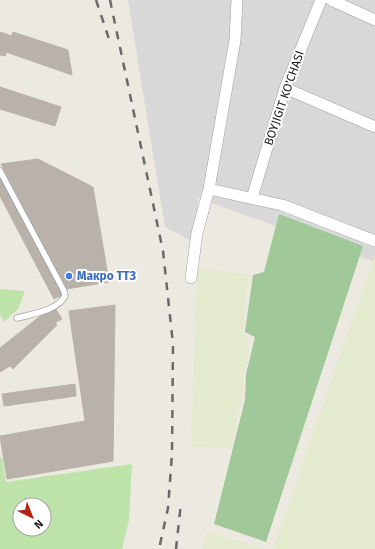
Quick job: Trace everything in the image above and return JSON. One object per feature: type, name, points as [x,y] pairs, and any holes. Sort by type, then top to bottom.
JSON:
[{"type":"street","points":[[191,278],[198,233],[209,189],[235,40],[237,0]]},
{"type":"street","name":"BOYJIGIT KO'CHASI","points":[[252,198],[285,88],[321,0]]},
{"type":"street","points":[[331,0],[375,20]]},
{"type":"street","points":[[285,88],[375,127]]},
{"type":"street","points":[[209,189],[282,205],[375,241]]},
{"type":"lane","points":[[0,171],[64,291],[65,296],[60,302],[48,310],[17,318]]},
{"type":"shaded area","points":[[128,0],[375,0],[375,262],[198,198],[195,243],[165,227]]},
{"type":"green space","points":[[279,214],[363,246],[266,542],[214,524],[245,400],[246,374],[255,337],[245,332],[253,275],[264,272]]},
{"type":"green space","points":[[375,254],[375,549],[273,549]]},
{"type":"green space","points":[[197,269],[249,274],[242,334],[248,338],[249,353],[243,375],[243,392],[231,448],[191,447]]},
{"type":"green space","points":[[0,289],[25,291],[18,309],[4,322],[0,314]]},
{"type":"green space","points":[[2,457],[6,482],[132,464],[129,520],[122,549],[0,549],[0,458]]},
{"type":"green space","points":[[207,532],[267,549],[203,549]]},
{"type":"building","points":[[0,32],[12,36],[5,56],[0,55]]},
{"type":"building","points":[[13,32],[68,50],[72,75],[6,52]]},
{"type":"building","points":[[0,87],[6,89],[0,108]]},
{"type":"building","points":[[6,89],[61,107],[55,126],[0,109]]},
{"type":"building","points":[[38,159],[93,187],[109,282],[66,289],[1,164]]},
{"type":"building","points":[[0,175],[62,295],[54,299],[0,196]]},
{"type":"building","points":[[115,305],[113,461],[7,479],[0,436],[85,421],[69,311]]},
{"type":"building","points":[[55,308],[62,319],[55,323],[57,325],[13,369],[10,366],[0,372],[0,348],[44,313]]},
{"type":"building","points":[[75,384],[76,396],[4,406],[2,394]]},
{"type":"railway","points":[[96,0],[111,45]]},
{"type":"railway","points":[[110,0],[163,251],[173,344],[172,454],[168,508],[159,549]]},
{"type":"railway","points":[[176,549],[181,503]]},
{"type":"place","name":"Макро ТТЗ","points":[[69,276]]}]
